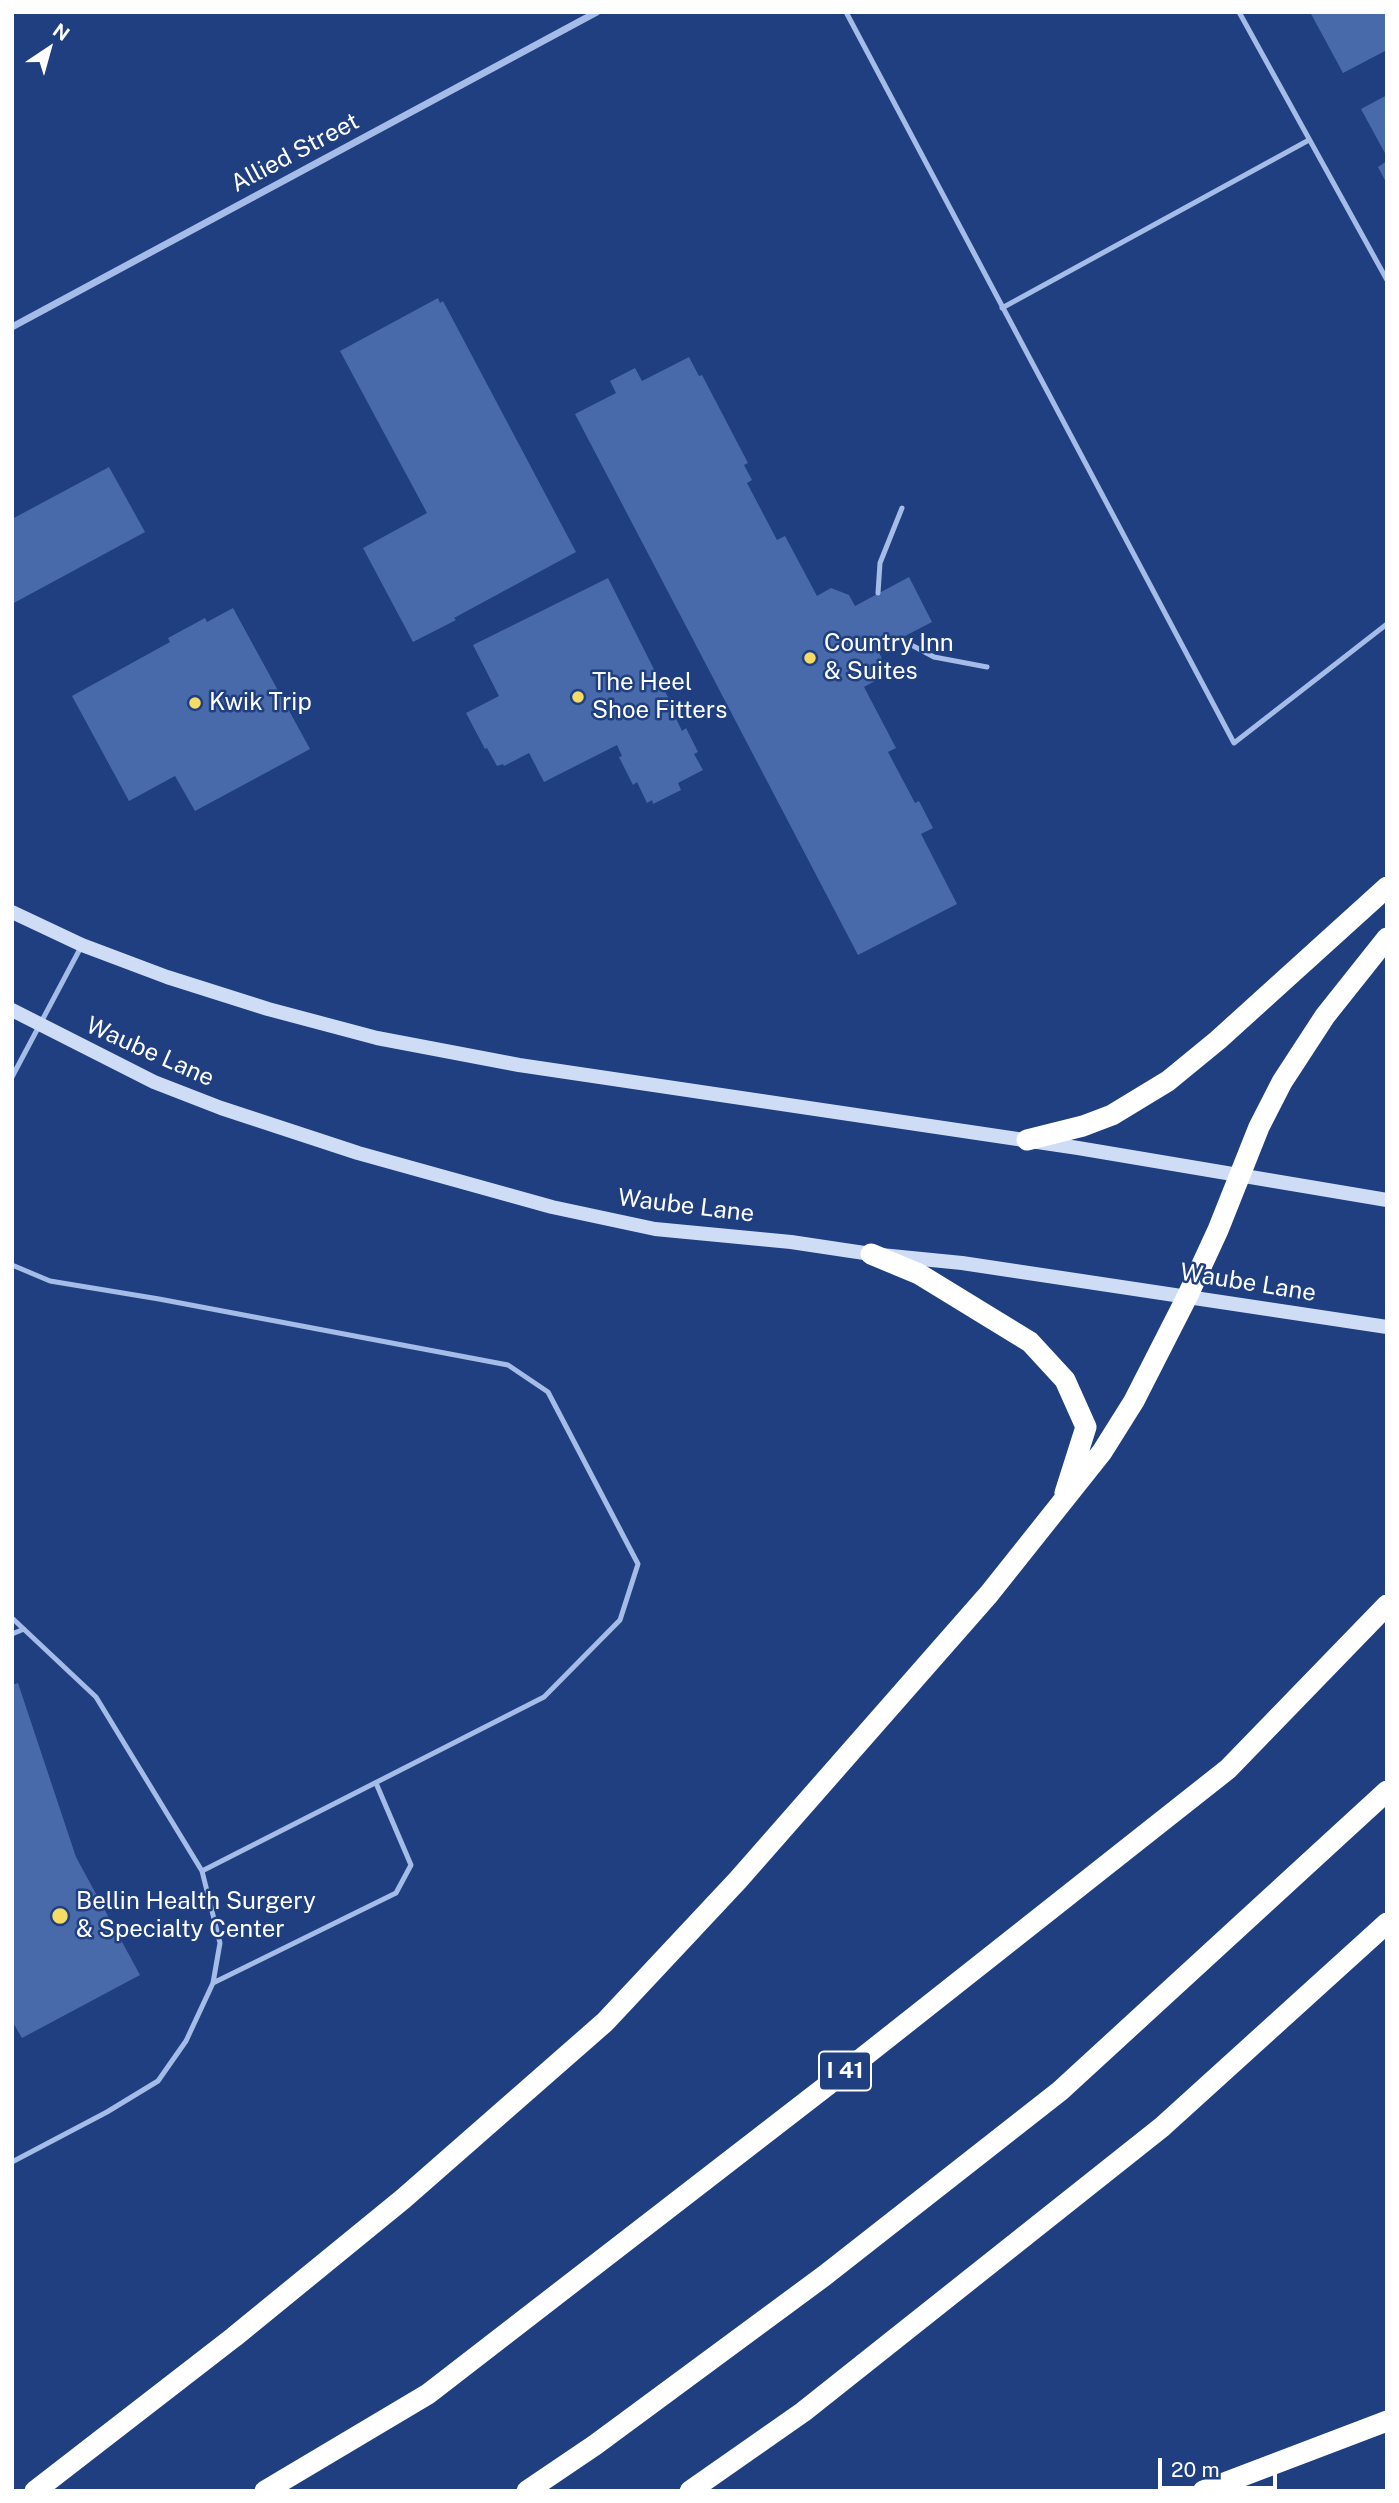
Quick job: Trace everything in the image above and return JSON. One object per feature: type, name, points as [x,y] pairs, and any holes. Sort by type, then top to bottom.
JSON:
[{"type":"highway","points":[[1027,1140],[1098,1121],[1125,1109],[1162,1086],[1218,1040],[1387,887]]},
{"type":"highway","points":[[36,2491],[234,2337],[403,2199],[605,2022],[738,1880],[980,1605],[1102,1452],[1134,1401],[1218,1230],[1238,1176],[1272,1102],[1330,1009],[1387,938]]},
{"type":"highway","points":[[871,1254],[919,1274],[1030,1342],[1065,1380],[1086,1427],[1061,1506]]},
{"type":"highway","name":"I 41","points":[[265,2491],[428,2395],[833,2081],[1228,1769],[1387,1605]]},
{"type":"highway","points":[[527,2491],[595,2445],[824,2276],[1060,2091],[1387,1791]]},
{"type":"highway","points":[[690,2491],[803,2412],[1162,2127],[1387,1923]]},
{"type":"highway","points":[[1203,2491],[1387,2421]]},
{"type":"main road","points":[[12,912],[82,945],[216,993],[377,1038],[582,1075],[1027,1140],[1387,1200]]},
{"type":"main road","name":"Waube Lane","points":[[12,1010],[153,1082],[198,1100],[319,1141],[456,1182],[552,1207],[655,1230],[791,1242],[871,1254],[962,1263],[1387,1326]]},
{"type":"street","name":"Allied Street","points":[[12,327],[597,12]]},
{"type":"lane","points":[[846,12],[1234,743],[1387,624]]},
{"type":"lane","points":[[1239,12],[1387,280]]},
{"type":"lane","points":[[1002,308],[1310,140]]},
{"type":"lane","points":[[878,593],[880,563],[902,508]]},
{"type":"lane","points":[[900,639],[934,657],[987,667]]},
{"type":"lane","points":[[12,1077],[82,945]]},
{"type":"lane","points":[[12,1265],[50,1281],[173,1301],[508,1365],[548,1392],[638,1564],[620,1620],[544,1697],[202,1871]]},
{"type":"lane","points":[[12,1618],[96,1697],[202,1871],[220,1943],[213,1983],[187,2041],[158,2081],[107,2112],[12,2162]]},
{"type":"lane","points":[[12,1634],[23,1629]]},
{"type":"lane","points":[[213,1983],[396,1893],[411,1865],[376,1783]]},
{"type":"building","points":[[1310,12],[1387,12],[1387,50],[1343,73]]},
{"type":"building","points":[[1387,95],[1387,157],[1361,109]]},
{"type":"building","points":[[1387,161],[1387,184],[1378,167]]},
{"type":"building","points":[[438,298],[440,303],[443,301],[576,552],[413,642],[363,548],[427,513],[340,351]]},
{"type":"building","points":[[689,357],[699,376],[702,375],[748,463],[744,465],[752,480],[747,483],[777,540],[785,536],[817,596],[831,588],[849,595],[855,606],[909,577],[932,622],[878,650],[883,661],[877,680],[864,687],[896,748],[888,752],[915,803],[919,801],[933,828],[921,834],[957,904],[858,955],[575,414],[616,393],[610,381],[635,368],[642,381]]},
{"type":"building","points":[[109,467],[145,532],[12,604],[12,519]]},
{"type":"building","points":[[608,578],[675,711],[673,712],[682,731],[686,728],[698,752],[694,754],[703,770],[678,783],[681,790],[653,804],[652,800],[647,803],[637,782],[633,785],[619,757],[622,756],[617,745],[544,782],[529,753],[504,766],[497,766],[466,713],[499,696],[473,645]]},
{"type":"building","points":[[233,608],[310,749],[195,811],[175,776],[129,801],[72,696],[170,642],[168,638],[205,618],[207,622]]},
{"type":"building","name":"Bellin Health Surgery & Specialty Center","points":[[18,1683],[76,1857],[140,1975],[22,2038],[12,2021],[12,1685]]},
{"type":"place","name":"Country Inn & Suites","points":[[810,658]]},
{"type":"place","name":"The Heel Shoe Fitters","points":[[578,697]]},
{"type":"place","name":"Kwik Trip","points":[[195,703]]},
{"type":"place","name":"Bellin Health Surgery & Specialty Center","points":[[60,1916]]}]
